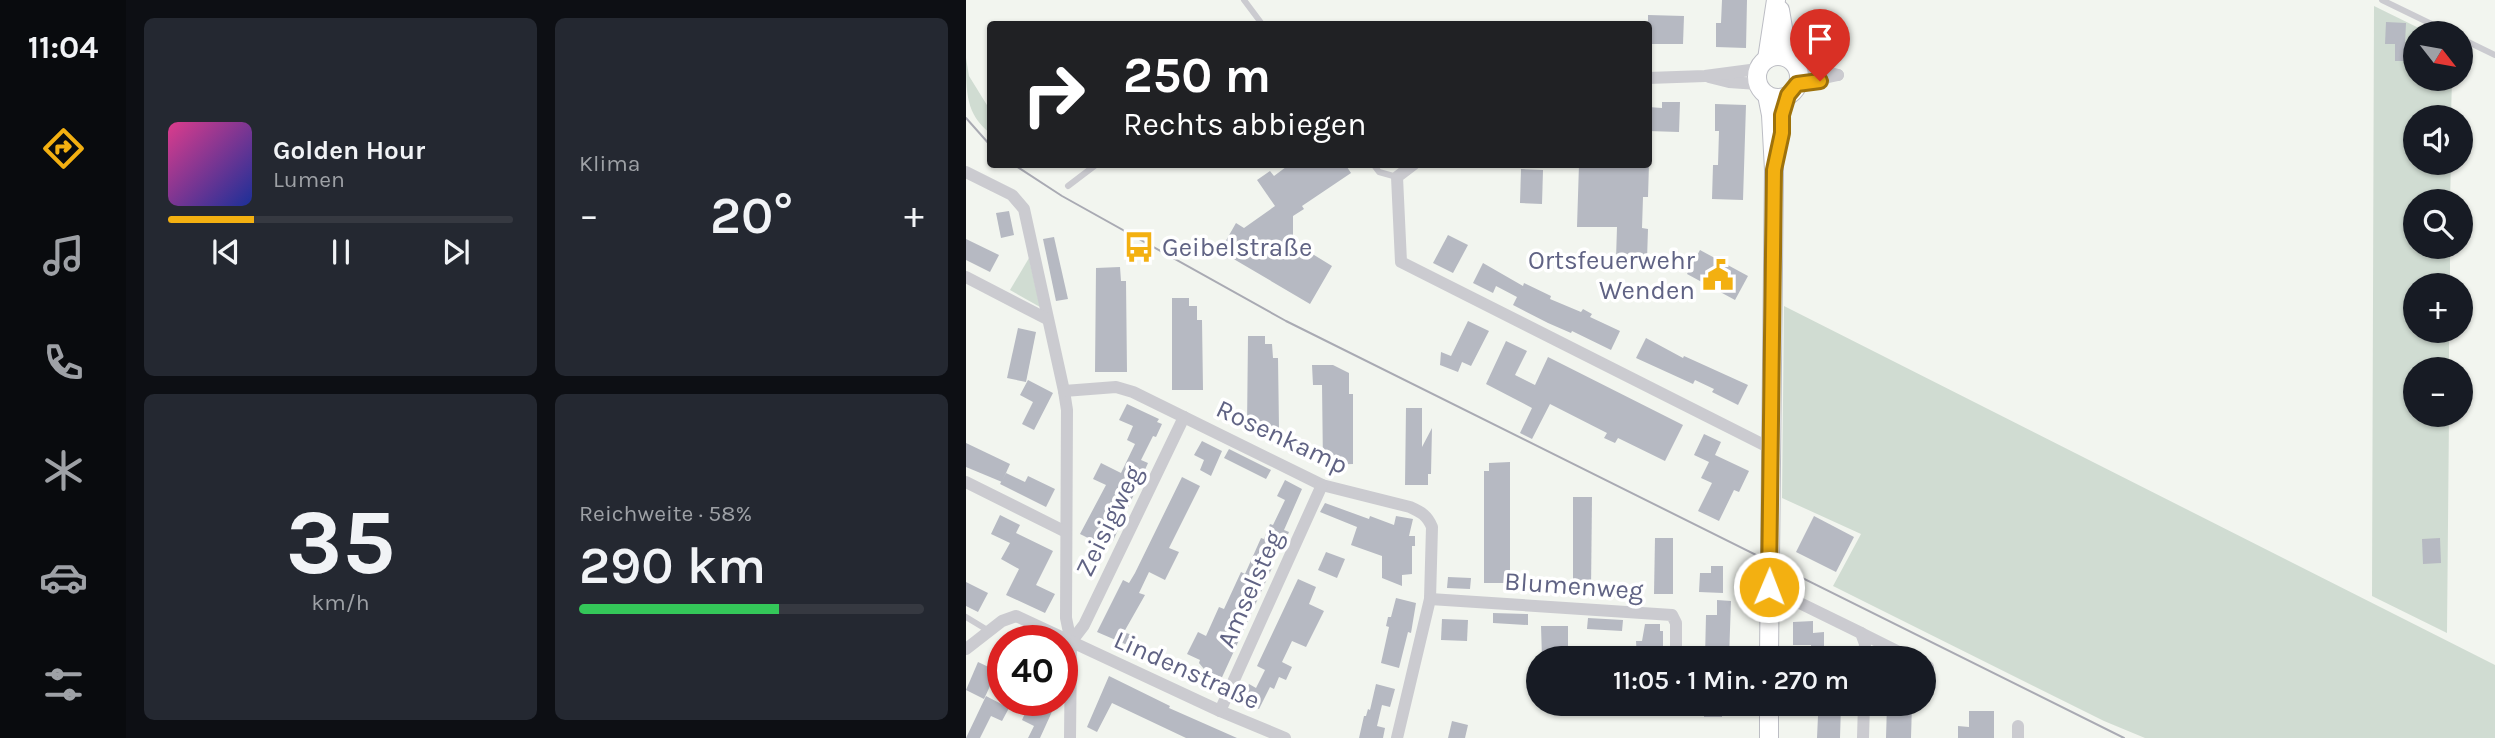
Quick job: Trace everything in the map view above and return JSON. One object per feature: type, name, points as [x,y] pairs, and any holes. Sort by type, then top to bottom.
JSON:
[{"type":"street","points":[[1774,170],[1782,133],[1782,115],[1793,76],[1777,0]]},
{"type":"street","points":[[1769,646],[1774,170],[1771,115],[1763,77],[1777,0]]},
{"type":"street","points":[[1763,77],[1781,56],[1793,76]]},
{"type":"street","points":[[1652,78],[1763,77],[1781,97],[1793,76]]},
{"type":"street","points":[[1409,168],[1397,177],[1401,262],[1770,448]]},
{"type":"street","points":[[966,172],[1012,195],[1024,209],[1067,410],[1067,625]]},
{"type":"street","points":[[966,277],[1047,319]]},
{"type":"street","name":"Rosenkamp","points":[[1064,391],[1124,389],[1322,485],[1410,507],[1429,519],[1432,527],[1430,599],[1396,738]]},
{"type":"street","name":"Zeisigweg","points":[[1078,633],[1184,417]]},
{"type":"street","points":[[966,482],[1066,532]]},
{"type":"street","name":"Amselsteg","points":[[1220,711],[1322,485]]},
{"type":"street","points":[[1769,587],[1887,646]]},
{"type":"street","name":"Blumenweg","points":[[1430,599],[1672,615],[1676,623],[1676,646]]},
{"type":"street","name":"Lindenstraße","points":[[997,625],[1016,616],[1035,625]]},
{"type":"street","points":[[966,649],[987,633]]},
{"type":"street","points":[[1861,633],[1865,646]]},
{"type":"street","name":"Lindenstraße","points":[[1078,645],[1285,738]]},
{"type":"street","points":[[1070,716],[1070,738]]},
{"type":"street","points":[[1769,716],[1769,738]]},
{"type":"street","points":[[1863,738],[1864,716]]},
{"type":"lane","points":[[1244,0],[1260,21]]},
{"type":"lane","points":[[2382,0],[2425,21]]},
{"type":"lane","points":[[2473,44],[2495,55]]},
{"type":"lane","points":[[1068,186],[1092,168]]},
{"type":"lane","points":[[1376,168],[1379,172],[1397,177]]},
{"type":"lane","points":[[966,617],[987,630]]},
{"type":"shaded area","points":[[2374,6],[2405,21],[2403,91],[2452,91],[2451,105],[2403,105],[2403,175],[2451,175],[2450,189],[2403,189],[2403,259],[2450,259],[2450,273],[2403,273],[2403,343],[2449,343],[2449,357],[2403,357],[2403,427],[2449,427],[2447,633],[2372,596]]},
{"type":"shaded area","points":[[966,58],[969,76],[987,105],[987,130],[972,110],[966,82]]},
{"type":"shaded area","points":[[1029,258],[1040,307],[1010,290]]},
{"type":"shaded area","points":[[1784,306],[2495,665],[2495,738],[2145,738],[2104,721],[1833,586],[1861,534],[1782,498]]},
{"type":"building","points":[[1722,0],[1747,0],[1746,48],[1716,47],[1716,23],[1721,23]]},
{"type":"building","points":[[1648,15],[1684,16],[1683,44],[1652,44],[1652,21],[1648,21]]},
{"type":"building","points":[[2386,22],[2403,23],[2403,61],[2395,61],[2395,44],[2385,44]]},
{"type":"building","points":[[1662,102],[1680,102],[1679,132],[1652,131],[1652,107],[1662,108]]},
{"type":"building","points":[[1715,104],[1746,105],[1743,200],[1712,199],[1713,165],[1718,165],[1719,131],[1715,131]]},
{"type":"building","points":[[1285,168],[1348,168],[1351,173],[1302,206],[1304,209],[1293,216],[1293,242],[1332,266],[1310,304],[1220,251],[1236,223],[1244,228],[1275,206],[1257,180],[1270,171],[1274,176]]},
{"type":"building","points":[[1579,168],[1649,168],[1648,197],[1643,197],[1642,228],[1648,229],[1647,260],[1616,259],[1617,227],[1577,227]]},
{"type":"building","points":[[1521,169],[1543,170],[1542,204],[1520,203]]},
{"type":"building","points":[[1009,211],[1014,235],[1001,238],[996,213]]},
{"type":"building","points":[[1448,235],[1468,245],[1453,273],[1433,263]]},
{"type":"building","points":[[1054,237],[1068,299],[1056,301],[1043,239]]},
{"type":"building","points":[[966,239],[999,255],[990,272],[966,260]]},
{"type":"building","points":[[1700,250],[1748,276],[1735,300],[1687,274]]},
{"type":"building","points":[[1483,263],[1523,286],[1524,283],[1551,296],[1550,299],[1581,312],[1583,309],[1592,314],[1590,317],[1620,331],[1611,350],[1513,305],[1517,297],[1496,286],[1493,293],[1473,283]]},
{"type":"building","points":[[1120,267],[1121,281],[1126,281],[1127,372],[1095,372],[1096,268]]},
{"type":"building","points":[[1172,298],[1189,298],[1189,306],[1197,306],[1197,320],[1202,320],[1203,390],[1172,390]]},
{"type":"building","points":[[1468,321],[1489,331],[1471,366],[1462,362],[1458,372],[1440,365],[1441,352],[1451,356]]},
{"type":"building","points":[[1018,328],[1036,332],[1026,382],[1007,378]]},
{"type":"building","points":[[1248,336],[1265,336],[1265,344],[1272,344],[1273,358],[1278,358],[1279,428],[1247,428]]},
{"type":"building","points":[[1646,338],[1683,358],[1684,356],[1748,385],[1738,405],[1695,380],[1693,384],[1636,358]]},
{"type":"building","points":[[1506,341],[1527,351],[1515,375],[1535,385],[1548,357],[1683,425],[1665,461],[1618,438],[1615,443],[1604,438],[1607,433],[1550,404],[1532,439],[1520,433],[1532,408],[1486,384]]},
{"type":"building","points":[[1312,365],[1333,365],[1349,373],[1349,394],[1353,394],[1353,464],[1323,465],[1322,385],[1313,385]]},
{"type":"building","points":[[1028,380],[1053,393],[1034,430],[1022,424],[1033,402],[1020,395]]},
{"type":"building","points":[[1127,404],[1159,419],[1157,422],[1162,424],[1141,460],[1148,463],[1113,541],[1102,535],[1098,543],[1080,534],[1106,485],[1093,479],[1101,463],[1121,473],[1135,444],[1127,440],[1133,426],[1119,420]]},
{"type":"building","points":[[1406,408],[1422,408],[1422,447],[1432,428],[1431,474],[1428,474],[1428,485],[1405,485]]},
{"type":"building","points":[[1704,434],[1721,442],[1715,455],[1749,471],[1739,492],[1734,490],[1719,521],[1698,511],[1712,483],[1701,478],[1709,462],[1694,455]]},
{"type":"building","points":[[1202,441],[1222,451],[1211,476],[1200,470],[1204,460],[1194,455]]},
{"type":"building","points":[[966,443],[1010,464],[1002,482],[966,467]]},
{"type":"building","points":[[1229,449],[1271,470],[1266,479],[1224,458]]},
{"type":"building","points":[[1510,462],[1510,583],[1484,583],[1484,471],[1489,471],[1489,463]]},
{"type":"building","points":[[1006,473],[1025,482],[1028,476],[1055,489],[1046,507],[1000,484]]},
{"type":"building","points":[[1182,477],[1200,486],[1169,548],[1179,552],[1165,580],[1149,572],[1139,593],[1145,595],[1124,632],[1137,637],[1132,647],[1097,632],[1123,580],[1129,583],[1135,573]]},
{"type":"building","points":[[1285,480],[1302,489],[1284,530],[1289,532],[1281,550],[1274,547],[1265,565],[1272,568],[1218,686],[1200,677],[1204,669],[1199,663],[1200,660],[1187,654],[1198,632],[1206,636],[1219,607],[1224,609],[1241,572],[1245,574],[1261,538],[1264,539],[1270,524],[1273,525],[1285,500],[1277,496]]},
{"type":"building","points":[[1573,497],[1592,497],[1591,591],[1573,591]]},
{"type":"building","points":[[1325,503],[1394,525],[1396,516],[1413,519],[1409,536],[1415,536],[1415,546],[1412,546],[1412,574],[1402,575],[1402,586],[1382,578],[1382,556],[1351,545],[1357,527],[1320,512]]},
{"type":"building","points":[[1000,515],[1020,525],[1016,533],[1053,551],[1036,585],[1055,594],[1045,613],[1006,595],[1019,569],[1001,559],[1010,543],[991,534]]},
{"type":"building","points":[[1814,516],[1854,537],[1836,572],[1796,552]]},
{"type":"building","points":[[1655,538],[1673,538],[1673,594],[1654,594]]},
{"type":"building","points":[[2440,538],[2441,563],[2423,564],[2422,539]]},
{"type":"building","points":[[1326,552],[1345,559],[1337,578],[1318,570]]},
{"type":"building","points":[[1711,566],[1723,566],[1723,593],[1699,592],[1700,573],[1711,573]]},
{"type":"building","points":[[1448,577],[1471,578],[1470,589],[1447,588]]},
{"type":"building","points":[[1298,579],[1316,587],[1309,604],[1324,611],[1306,647],[1292,641],[1282,662],[1292,667],[1286,680],[1279,677],[1274,689],[1270,687],[1259,709],[1241,701],[1249,684],[1256,688],[1265,670],[1257,666]]},
{"type":"building","points":[[1517,580],[1553,582],[1552,594],[1517,592]]},
{"type":"building","points":[[966,582],[988,593],[978,612],[966,606]]},
{"type":"building","points":[[1600,584],[1624,586],[1623,598],[1599,596]]},
{"type":"building","points":[[1396,598],[1416,603],[1411,633],[1408,632],[1399,668],[1381,663],[1389,627],[1386,626],[1388,617],[1391,617]]},
{"type":"building","points":[[1717,600],[1731,601],[1729,646],[1705,646],[1706,615],[1717,615]]},
{"type":"building","points":[[1493,613],[1528,614],[1528,625],[1493,623]]},
{"type":"building","points":[[1588,618],[1623,620],[1622,631],[1587,629]]},
{"type":"building","points":[[1442,619],[1468,620],[1467,641],[1441,640]]},
{"type":"building","points":[[1813,621],[1813,633],[1824,632],[1824,646],[1793,645],[1793,622]]},
{"type":"building","points":[[1645,624],[1660,624],[1663,646],[1636,646],[1636,641],[1642,641]]},
{"type":"building","points":[[1541,626],[1568,626],[1568,646],[1542,646]]},
{"type":"building","points":[[978,662],[987,666],[987,693],[984,699],[966,690]]},
{"type":"building","points":[[1109,676],[1170,706],[1169,708],[1237,738],[1186,738],[1112,703],[1097,732],[1087,727]]},
{"type":"building","points":[[1376,684],[1395,689],[1390,707],[1382,705],[1377,726],[1385,728],[1383,738],[1359,738],[1364,716],[1368,709],[1370,710]]},
{"type":"building","points":[[986,696],[987,716],[991,716],[980,738],[966,738]]},
{"type":"building","points":[[1969,711],[1994,711],[1994,738],[1958,738],[1958,726],[1969,727]]},
{"type":"building","points":[[991,716],[1005,716],[1002,721]]},
{"type":"building","points":[[1024,716],[1050,716],[1040,738],[1028,738],[1034,726],[1022,720]]},
{"type":"building","points":[[1818,716],[1841,716],[1840,738],[1817,738]]},
{"type":"building","points":[[1887,716],[1912,716],[1911,738],[1886,738]]},
{"type":"building","points":[[1452,721],[1468,725],[1465,738],[1448,738]]},
{"type":"tram line","points":[[966,118],[987,142]]},
{"type":"tram line","points":[[1019,168],[1062,196],[1286,321],[2124,738]]},
{"type":"place","name":"Geibelstraße","points":[[1139,247]]},
{"type":"place","name":"Ortsfeuerwehr Wenden","points":[[1718,275]]},
{"type":"route","points":[[1769,587],[1774,170],[1782,133],[1782,115],[1788,95],[1797,84],[1820,81]]}]
